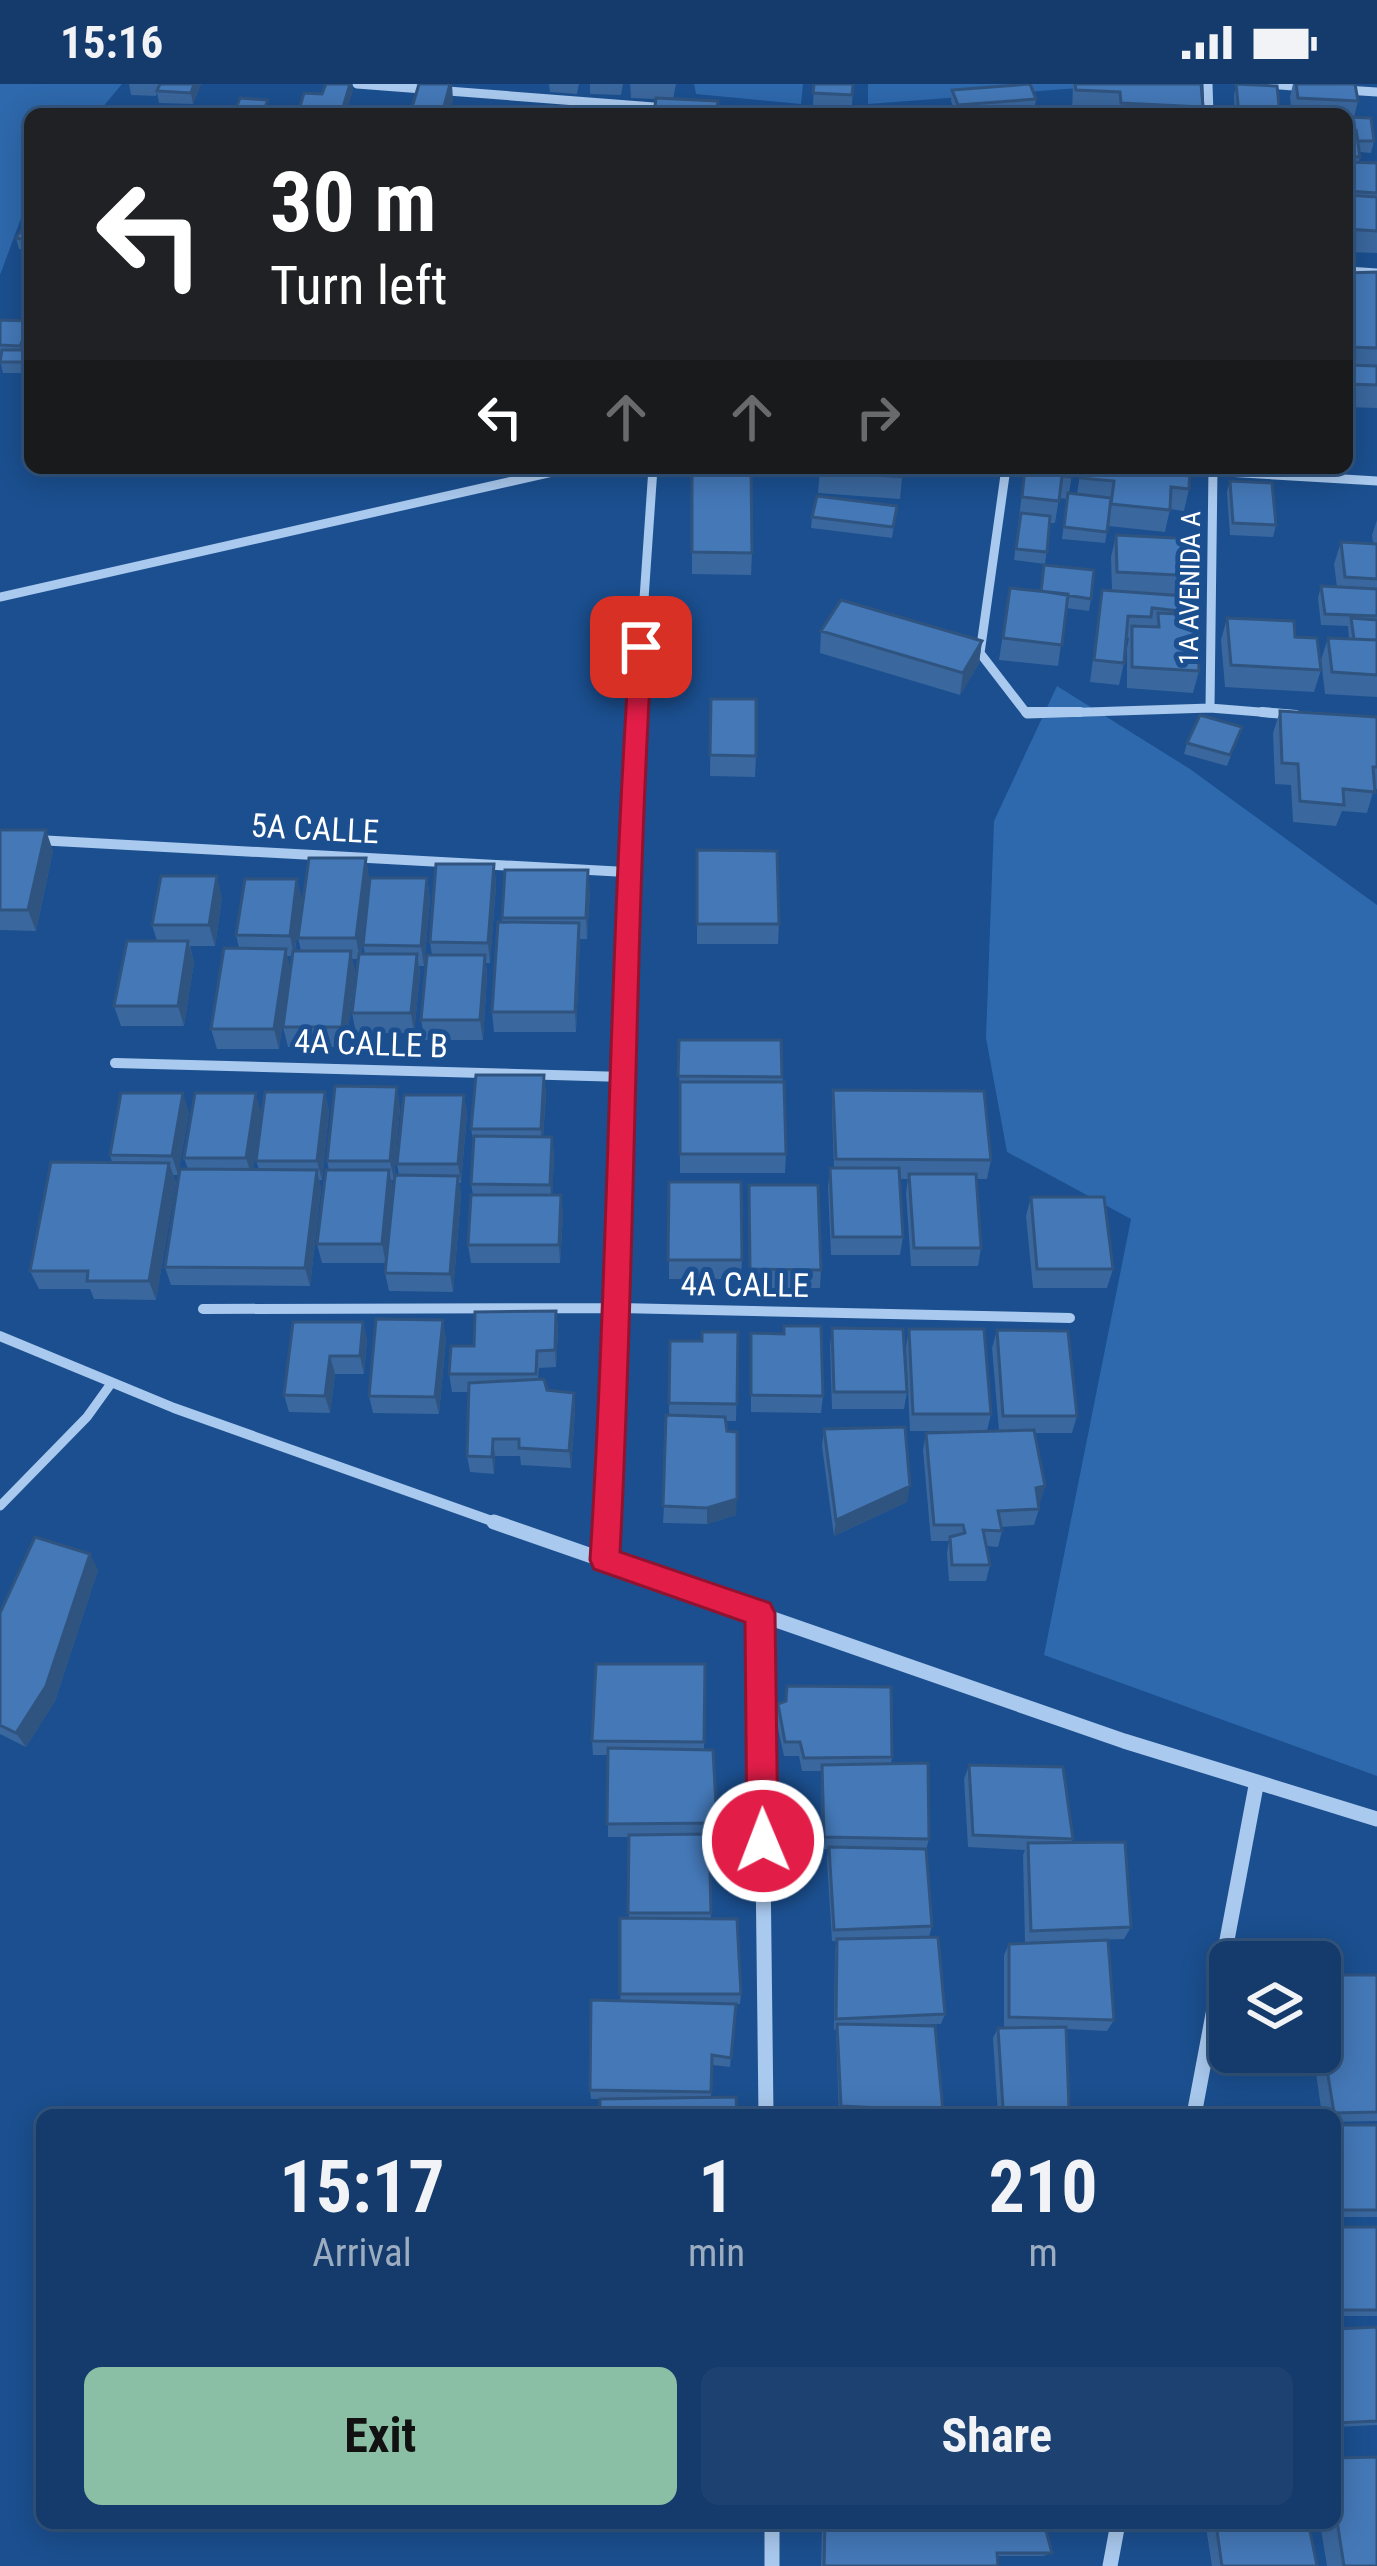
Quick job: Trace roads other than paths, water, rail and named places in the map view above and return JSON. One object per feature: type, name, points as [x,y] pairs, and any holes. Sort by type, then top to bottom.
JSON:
[{"type":"street","points":[[357,84],[619,108]]},
{"type":"street","points":[[1266,84],[1310,87]]},
{"type":"street","points":[[1333,89],[1377,92]]},
{"type":"street","points":[[0,597],[543,474]]},
{"type":"street","points":[[605,1560],[619,1308],[626,872],[653,474]]},
{"type":"street","points":[[1005,474],[980,652],[1027,714],[1210,708],[1305,716]]},
{"type":"street","name":"1A AVENIDA A","points":[[1210,708],[1213,474]]},
{"type":"street","points":[[1273,474],[1377,481]]},
{"type":"street","name":"5A CALLE","points":[[23,840],[626,872]]},
{"type":"street","name":"4A CALLE B","points":[[116,1063],[626,1076]]},
{"type":"street","name":"4A CALLE","points":[[202,1309],[619,1308],[1070,1318]]},
{"type":"street","points":[[0,1336],[110,1385],[605,1560],[1256,1786],[1377,1819]]},
{"type":"street","points":[[760,1613],[766,2109]]},
{"type":"street","points":[[1196,2109],[1256,1786]]},
{"type":"street","points":[[772,2529],[772,2566]]},
{"type":"street","points":[[1110,2566],[1117,2529]]},
{"type":"lane","points":[[0,1506],[87,1417],[110,1385]]}]
